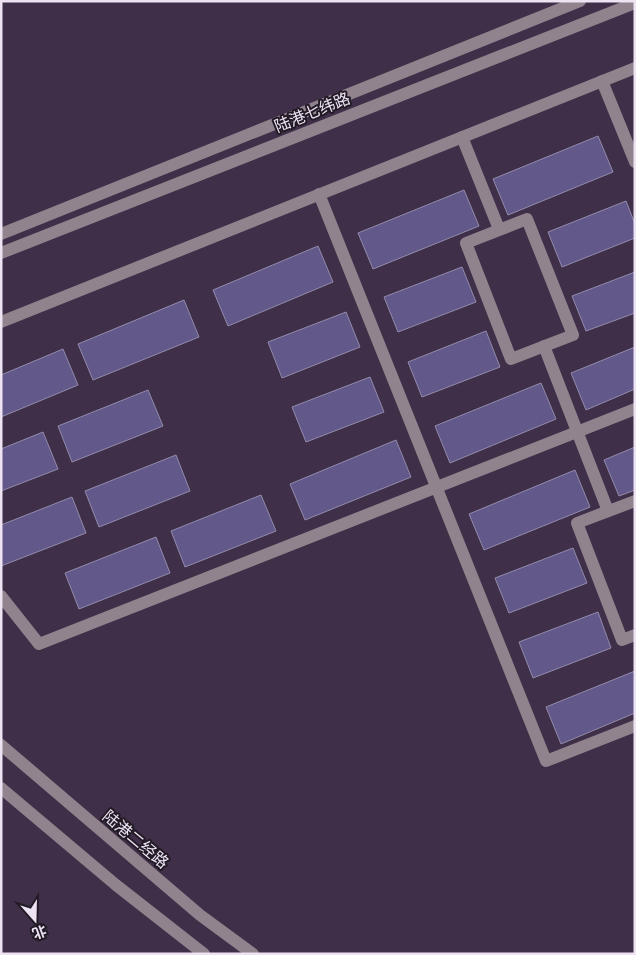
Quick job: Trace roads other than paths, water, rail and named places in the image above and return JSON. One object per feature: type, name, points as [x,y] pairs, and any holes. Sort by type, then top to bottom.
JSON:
[{"type":"street","name":"陆港七纬路","points":[[1,234],[580,1]]},
{"type":"street","name":"陆港七纬路","points":[[1,253],[635,3]]},
{"type":"street","points":[[1,322],[635,68]]},
{"type":"street","points":[[602,81],[635,162]]},
{"type":"street","points":[[462,137],[499,229]]},
{"type":"street","points":[[319,194],[546,761],[635,726]]},
{"type":"street","points":[[527,219],[573,335],[544,346],[511,359],[466,242],[527,219]]},
{"type":"street","points":[[544,346],[608,511]]},
{"type":"street","points":[[1,596],[39,644],[635,409]]},
{"type":"street","points":[[635,501],[577,523],[622,640],[635,635]]},
{"type":"street","name":"陆港二经路","points":[[1,745],[200,915],[253,954]]},
{"type":"street","points":[[1,788],[116,885],[204,954]]}]
